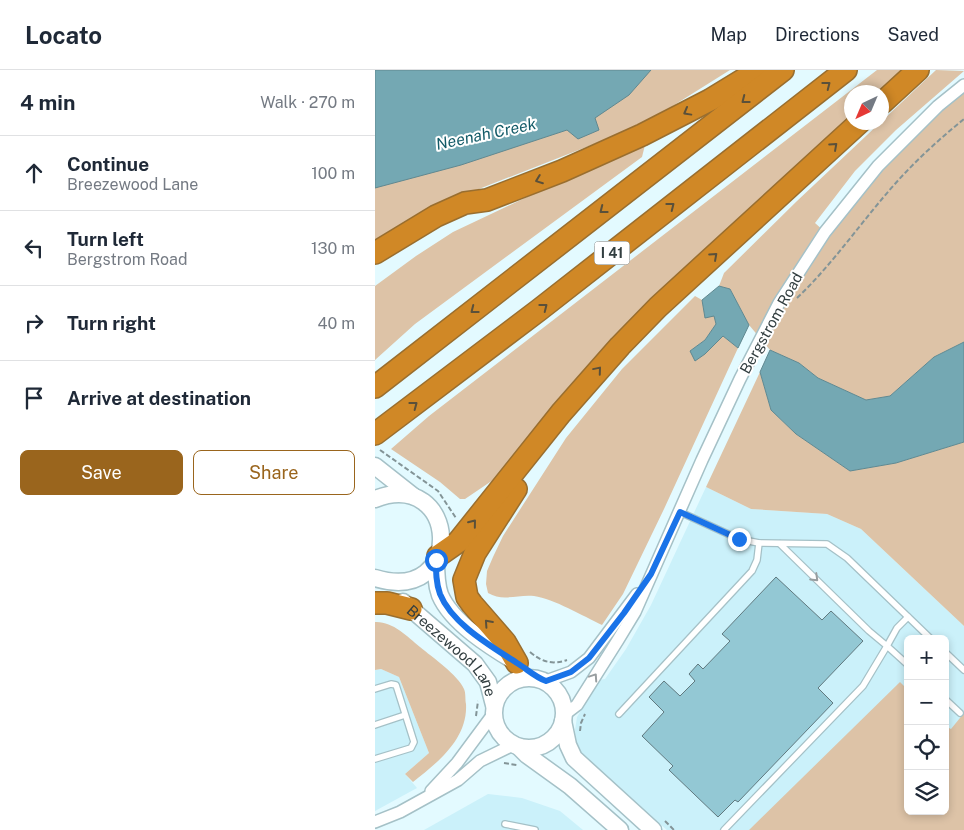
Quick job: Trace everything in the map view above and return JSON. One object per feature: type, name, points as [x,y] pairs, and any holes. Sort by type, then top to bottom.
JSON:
[{"type":"highway","points":[[375,270],[422,236],[469,212],[487,200],[562,171],[641,135],[710,100],[759,70]]},
{"type":"highway","name":"I 41","points":[[375,387],[783,70]]},
{"type":"highway","name":"I 41","points":[[375,434],[539,310],[847,70]]},
{"type":"highway","points":[[889,96],[918,70]]},
{"type":"highway","points":[[437,558],[458,542],[600,367],[658,307],[851,130]]},
{"type":"highway","points":[[375,253],[436,216],[465,203],[487,200]]},
{"type":"highway","points":[[522,656],[505,642],[472,604],[467,596],[464,580],[475,553],[511,495],[565,418],[578,395]]},
{"type":"highway","points":[[375,603],[387,603],[411,609]]},
{"type":"main road","points":[[380,460],[415,497]]},
{"type":"main road","points":[[375,499],[387,494],[415,497]]},
{"type":"main road","name":"Breezewood Lane","points":[[415,497],[427,505],[436,515],[441,528],[442,542],[437,558],[436,580],[440,595],[449,610],[497,651],[522,656],[542,680]]},
{"type":"main road","points":[[378,579],[406,582],[418,578],[428,570],[437,558]]},
{"type":"main road","name":"Breezewood Lane","points":[[378,579],[475,664],[488,682],[494,709]]},
{"type":"main road","points":[[620,830],[570,786],[505,739],[499,731],[495,722],[494,709],[499,694],[511,684],[526,678],[542,680],[559,696],[563,705],[568,745],[574,758],[656,823]]},
{"type":"main road","points":[[516,746],[530,748],[541,746],[556,736],[564,718]]},
{"type":"street","name":"Bergstrom Road","points":[[564,718],[577,705],[635,612],[740,379],[779,303],[825,232],[878,166],[939,106],[964,85]]},
{"type":"street","name":"Bergstrom Road","points":[[542,680],[571,672],[589,658],[651,574]]},
{"type":"street","points":[[427,796],[457,763],[494,709]]},
{"type":"street","points":[[375,822],[400,812],[457,780],[488,756],[516,746]]},
{"type":"lane","points":[[680,512],[739,539],[759,543],[827,544],[847,558],[927,635]]},
{"type":"lane","points":[[619,714],[752,571],[757,560],[759,543]]},
{"type":"lane","points":[[780,544],[869,631],[904,661]]},
{"type":"lane","points":[[724,830],[863,686],[897,628],[908,617]]},
{"type":"lane","points":[[949,656],[964,670]]},
{"type":"lane","points":[[375,689],[391,684],[396,685],[413,745],[411,748],[375,759]]},
{"type":"lane","points":[[949,703],[960,713]]},
{"type":"lane","points":[[375,725],[405,715]]},
{"type":"lane","points":[[505,824],[535,830]]},
{"type":"path","points":[[792,303],[820,274],[905,172],[964,119]]},
{"type":"path","points":[[380,460],[438,491],[455,517],[469,528]]},
{"type":"path","points":[[522,656],[553,663],[567,660],[571,672]]},
{"type":"path","points":[[473,722],[478,709],[478,698]]},
{"type":"path","points":[[580,738],[581,723],[585,714]]},
{"type":"path","points":[[488,756],[492,766],[507,763],[519,766]]},
{"type":"path","points":[[656,823],[674,830]]},
{"type":"shaded area","points":[[375,70],[730,70],[671,107],[627,131],[456,198],[375,242]]},
{"type":"shaded area","points":[[877,70],[903,70],[886,85],[858,85]]},
{"type":"shaded area","points":[[936,70],[964,71],[896,130],[855,171],[815,223],[825,232],[878,166],[964,85],[964,342],[934,357],[890,396],[866,400],[818,378],[799,363],[770,350],[749,325],[730,289],[719,286],[724,273],[872,130],[889,130],[889,114]]},
{"type":"shaded area","points":[[844,95],[844,123],[625,326],[563,393],[499,476],[465,499],[460,499],[440,482],[391,449],[429,416]]},
{"type":"shaded area","points":[[646,141],[642,157],[415,324],[375,360],[375,286],[453,232]]},
{"type":"shaded area","points":[[695,296],[702,300],[705,317],[714,315],[716,324],[705,340],[690,351],[705,354],[723,336],[738,348],[623,594],[602,625],[559,604],[542,598],[534,596],[499,597],[488,593],[486,584],[487,571],[503,536],[566,438],[622,369]]},
{"type":"shaded area","points":[[760,372],[771,410],[796,434],[850,471],[896,463],[964,442],[964,626],[861,529],[827,514],[751,509],[706,487]]},
{"type":"shaded area","points":[[706,487],[751,509],[827,514],[861,529],[964,626],[964,830],[667,830],[596,768],[581,753],[576,742],[577,717],[599,680],[605,679],[626,649],[651,605]]},
{"type":"shaded area","points":[[375,622],[387,624],[405,634],[451,672],[465,691],[465,717],[456,739],[432,767],[413,782],[405,774],[429,753],[399,677],[381,669],[375,670]]},
{"type":"shaded area","points":[[381,669],[399,677],[429,753],[405,774],[417,788],[375,811],[375,670]]},
{"type":"shaded area","points":[[900,682],[904,686],[904,815],[949,815],[949,728],[951,729],[964,713],[964,830],[749,830]]},
{"type":"shaded area","points":[[488,794],[522,798],[560,811],[583,830],[424,830]]},
{"type":"water","name":"Neenah Creek","points":[[375,70],[651,70],[629,95],[595,118],[599,130],[578,139],[567,130],[461,165],[375,188]]},
{"type":"water","points":[[719,286],[730,289],[749,325],[738,348],[723,336],[695,361],[690,351],[705,340],[716,324],[714,316],[705,318],[702,300]]},
{"type":"water","points":[[964,342],[964,442],[896,463],[850,471],[796,434],[771,410],[760,372],[770,350],[799,363],[818,378],[866,400],[890,396],[934,357]]},
{"type":"building","points":[[776,577],[822,620],[831,611],[863,641],[818,688],[833,703],[738,802],[735,800],[718,817],[669,770],[673,766],[642,736],[664,712],[649,697],[664,681],[680,696],[695,681],[689,674],[698,664],[703,669],[730,641],[722,634]]},
{"type":"route","points":[[436,560],[436,580],[440,595],[449,610],[464,625],[497,651],[538,678],[546,681],[571,672],[589,658],[651,574],[680,512],[739,539]]}]
